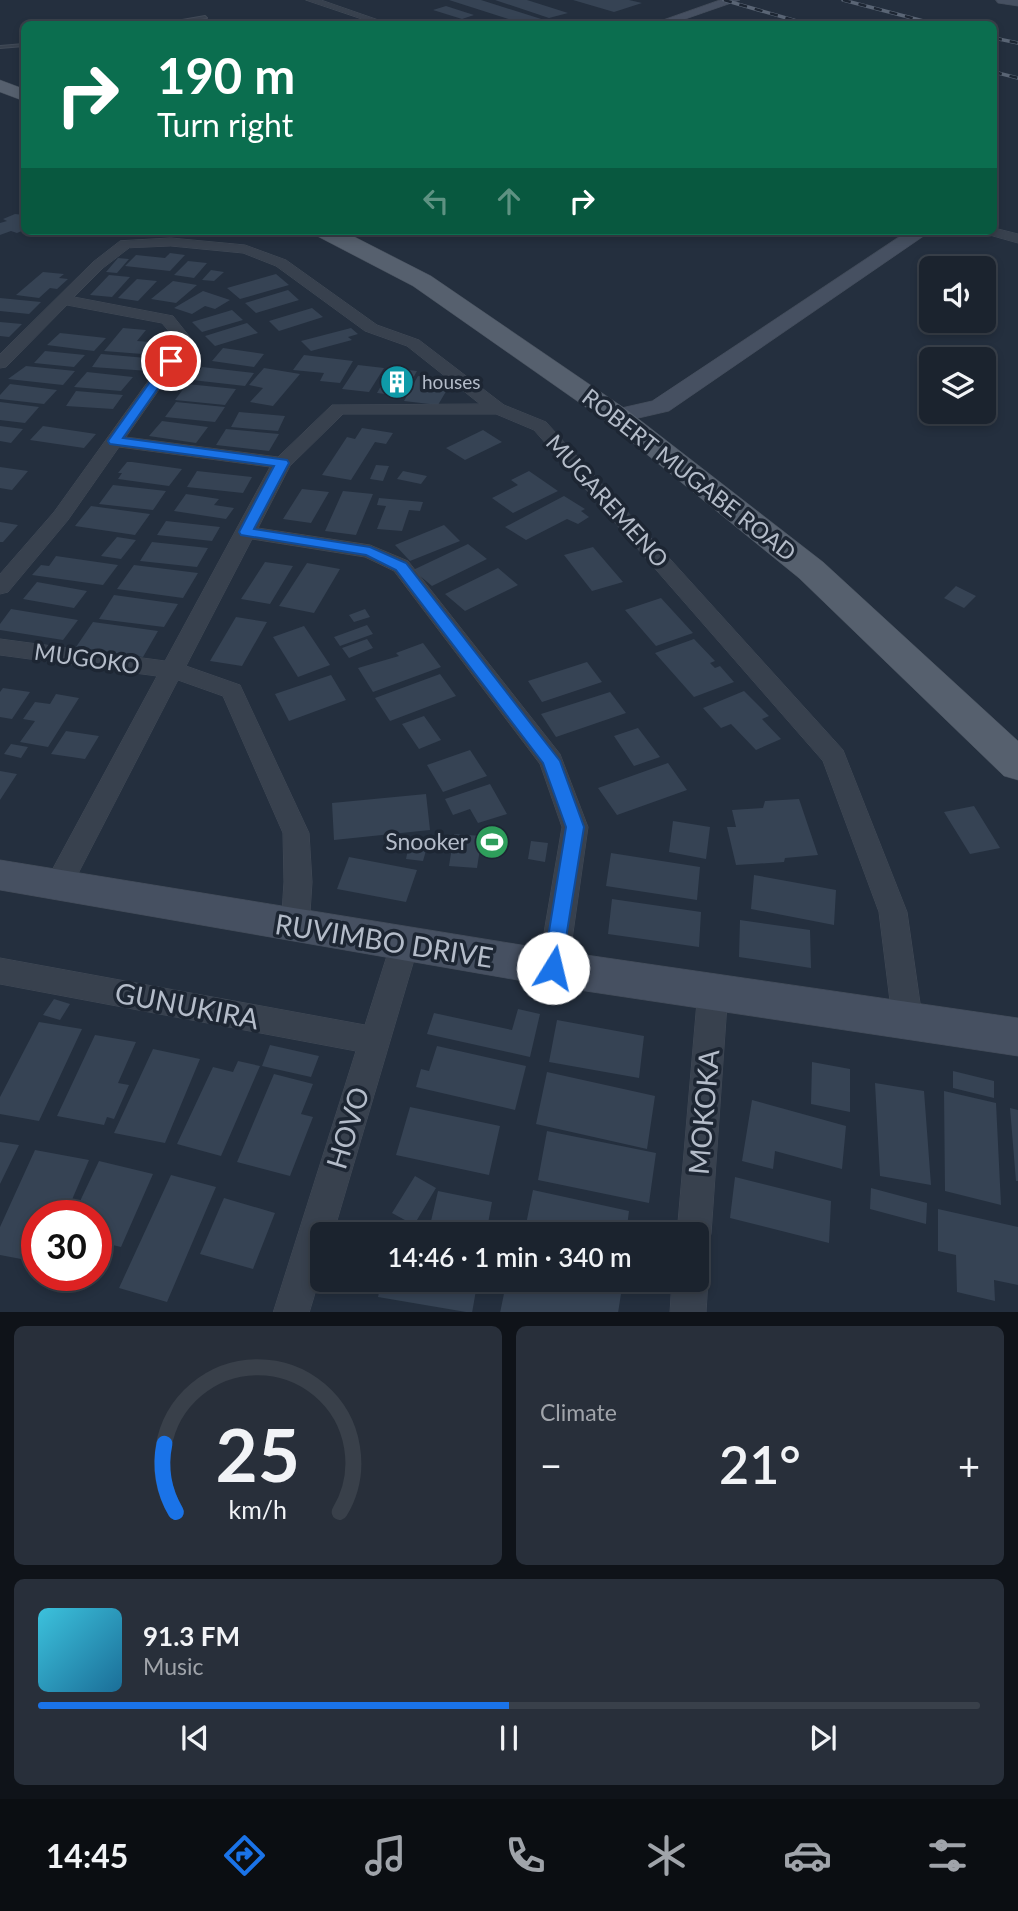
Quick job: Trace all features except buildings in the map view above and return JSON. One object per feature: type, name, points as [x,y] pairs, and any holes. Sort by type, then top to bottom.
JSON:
[{"type":"main road","points":[[0,85],[21,95]]},
{"type":"main road","name":"ROBERT MUGABE ROAD","points":[[333,235],[422,281],[617,416],[811,570],[1018,765]]},
{"type":"street","points":[[311,0],[376,21]]},
{"type":"street","points":[[668,21],[733,0]]},
{"type":"street","points":[[1003,0],[1018,2]]},
{"type":"street","points":[[997,233],[1018,239]]},
{"type":"street","points":[[617,416],[660,406],[915,235]]},
{"type":"street","name":"MUGAREMENO","points":[[0,363],[98,265],[125,244],[171,242],[245,249],[281,263],[371,328],[413,344],[498,409],[540,426],[834,757],[893,912],[907,1017]]},
{"type":"street","points":[[0,587],[61,516],[185,341],[167,319],[64,300]]},
{"type":"street","points":[[58,885],[282,463],[338,409],[498,409]]},
{"type":"street","points":[[115,441],[282,463]]},
{"type":"street","points":[[246,532],[370,551],[401,566],[551,761],[575,827],[553,968]]},
{"type":"street","name":"MUGOKO","points":[[0,647],[174,670],[232,691],[296,833],[298,881],[295,928]]},
{"type":"street","name":"RUVIMBO DRIVE","points":[[0,875],[295,928],[553,968],[907,1017],[1018,1037]]},
{"type":"street","name":"HOVO","points":[[291,1312],[405,943]]},
{"type":"street","name":"GUNUKIRA","points":[[0,971],[375,1041]]},
{"type":"street","name":"MOKOKA","points":[[695,1222],[713,990]]},
{"type":"street","points":[[688,1312],[689,1292]]},
{"type":"lane","points":[[180,21],[205,17]]},
{"type":"lane","points":[[0,47],[21,45]]},
{"type":"railway","points":[[724,0],[797,21]]},
{"type":"railway","points":[[843,0],[924,21]]},
{"type":"railway","points":[[997,39],[1018,43]]},
{"type":"railway","points":[[997,73],[1018,78]]},
{"type":"place","name":"houses","points":[[397,382]]},
{"type":"place","name":"Snooker","points":[[492,842]]},
{"type":"route","points":[[171,361],[115,441],[282,463],[246,532],[370,551],[401,566],[551,761],[575,827],[553,968]]}]
